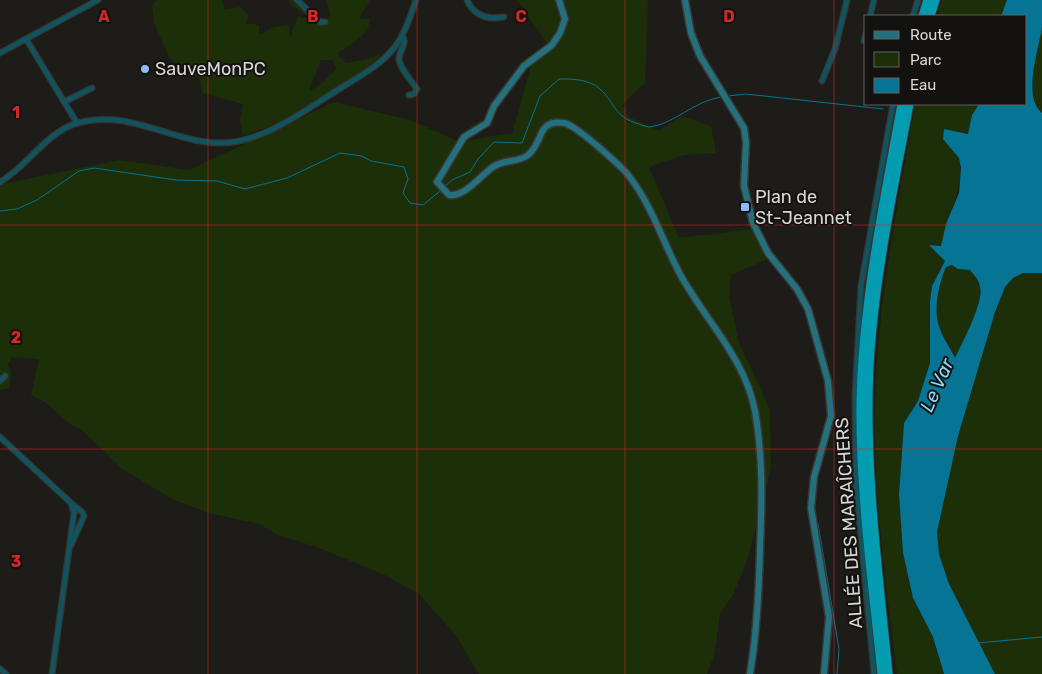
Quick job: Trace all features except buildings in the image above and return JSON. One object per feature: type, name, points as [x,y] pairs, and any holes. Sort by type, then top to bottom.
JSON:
[{"type":"highway","points":[[924,15],[928,0]]},
{"type":"highway","points":[[930,15],[935,0]]},
{"type":"highway","points":[[882,674],[864,492],[861,435],[862,383],[865,327],[873,263],[902,105]]},
{"type":"highway","points":[[888,674],[870,492],[868,434],[869,365],[881,255],[909,105]]},
{"type":"street","points":[[0,53],[98,0]]},
{"type":"street","points":[[297,0],[320,22],[325,22]]},
{"type":"street","points":[[0,182],[61,132],[77,123],[100,120],[125,120],[203,142],[218,143],[238,141],[288,121],[385,58],[402,36],[416,0]]},
{"type":"street","points":[[466,0],[475,13],[490,18],[504,17]]},
{"type":"street","points":[[559,0],[565,20],[560,33],[552,45],[524,66],[494,106],[487,123],[470,132],[462,141],[450,163],[438,177],[438,186],[449,195],[454,196],[499,163],[527,156],[535,147],[542,129],[559,123],[569,125],[622,167],[638,188],[656,221],[681,275],[718,335],[736,360],[751,394],[761,454],[762,480],[758,608],[750,674]]},
{"type":"street","points":[[685,0],[688,21],[695,43],[745,134],[744,186],[749,214],[768,253],[797,289],[808,309],[831,396],[831,416],[814,477],[811,508],[829,617],[829,640],[824,674]]},
{"type":"street","points":[[822,81],[835,50],[847,0]]},
{"type":"street","points":[[870,15],[874,0]]},
{"type":"street","points":[[913,15],[918,0]]},
{"type":"street","points":[[402,36],[405,40],[399,58],[417,90],[414,94],[409,95]]},
{"type":"street","points":[[26,39],[77,123]]},
{"type":"street","points":[[64,102],[92,88]]},
{"type":"street","name":"ALLÉE DES MARAÎCHERS","points":[[874,674],[856,483],[855,410],[861,286],[893,105]]},
{"type":"street","points":[[0,381],[4,376]]},
{"type":"street","points":[[0,437],[82,512],[84,516],[78,535],[70,548]]},
{"type":"street","points":[[52,674],[74,513],[71,503]]},
{"type":"street","points":[[0,670],[6,674]]},
{"type":"green space","points":[[157,0],[222,0],[224,9],[241,7],[249,15],[246,23],[259,25],[259,35],[274,27],[289,25],[290,37],[298,16],[314,21],[290,4],[289,0],[299,0],[315,22],[324,26],[330,14],[326,0],[370,0],[359,18],[370,19],[367,30],[337,54],[346,63],[369,59],[384,52],[366,70],[279,123],[243,136],[240,120],[243,104],[202,93],[200,79],[170,59],[154,23],[152,5]],"holes":[[[321,60],[332,60],[336,69],[320,85],[309,91]]]},
{"type":"green space","points":[[517,0],[648,0],[645,83],[622,105],[629,117],[659,131],[681,116],[711,126],[716,153],[684,155],[649,167],[679,238],[752,229],[768,259],[731,275],[729,298],[739,342],[770,410],[771,467],[748,558],[733,595],[720,614],[714,656],[707,674],[479,674],[454,633],[419,594],[385,575],[314,546],[277,535],[260,524],[209,513],[172,499],[122,469],[82,430],[71,425],[45,402],[31,395],[39,359],[12,357],[8,365],[11,370],[10,386],[0,390],[0,187],[3,184],[119,160],[189,170],[334,102],[410,120],[460,142],[512,133],[531,66],[548,45]]},
{"type":"green space","points":[[942,0],[1007,0],[1001,15],[937,15]]},
{"type":"green space","points":[[1042,26],[1042,113],[1036,106],[1033,96],[1033,72]]},
{"type":"green space","points":[[915,105],[978,105],[972,115],[968,134],[945,129],[959,158],[960,181],[941,246],[930,245],[945,261],[932,286],[930,301],[930,363],[918,401],[904,423],[899,494],[903,553],[913,598],[933,637],[944,674],[897,674],[880,526],[875,451],[878,342],[892,240]]},
{"type":"green space","points":[[952,265],[971,271],[978,279],[980,289],[975,314],[955,359],[940,330],[937,315],[937,298],[941,281],[946,267]]},
{"type":"green space","points":[[1023,273],[1042,273],[1042,674],[995,674],[949,584],[939,554],[937,532],[958,436],[995,312],[1005,287],[1013,278]]},
{"type":"water","name":"Le Var","points":[[1007,0],[1042,0],[1042,27],[1032,85],[1036,106],[1042,113],[1042,273],[1023,273],[1013,278],[1005,287],[995,312],[958,436],[937,532],[939,554],[949,584],[995,674],[944,674],[933,637],[913,598],[903,553],[899,494],[904,423],[918,401],[930,363],[930,301],[932,286],[945,261],[929,245],[941,246],[946,224],[959,193],[961,168],[959,158],[943,139],[944,129],[968,134],[972,115],[978,105],[1027,105],[1027,15],[1001,15]],"holes":[[[952,265],[958,269],[970,270],[979,282],[979,302],[955,358],[940,330],[937,319],[939,288],[946,267]]]},
{"type":"waterway","points":[[445,186],[452,180],[470,172],[478,159],[494,142],[522,143],[540,96],[559,79],[581,80],[591,83],[600,89],[616,110],[625,118],[649,127],[667,122],[702,103],[721,97]]},
{"type":"waterway","points":[[728,96],[746,94],[883,109]]},
{"type":"waterway","points":[[0,211],[17,209],[37,200],[79,171],[94,168],[176,180],[217,181],[245,189],[287,178],[340,153],[362,156],[371,161],[404,167],[408,179],[403,193],[410,203],[423,205],[440,191]]},
{"type":"waterway","points":[[818,524],[839,649],[837,674]]},
{"type":"waterway","points":[[978,643],[1042,637]]},
{"type":"place","name":"SauveMonPC","points":[[145,69]]},
{"type":"place","name":"Plan de St-Jeannet","points":[[745,207]]}]
